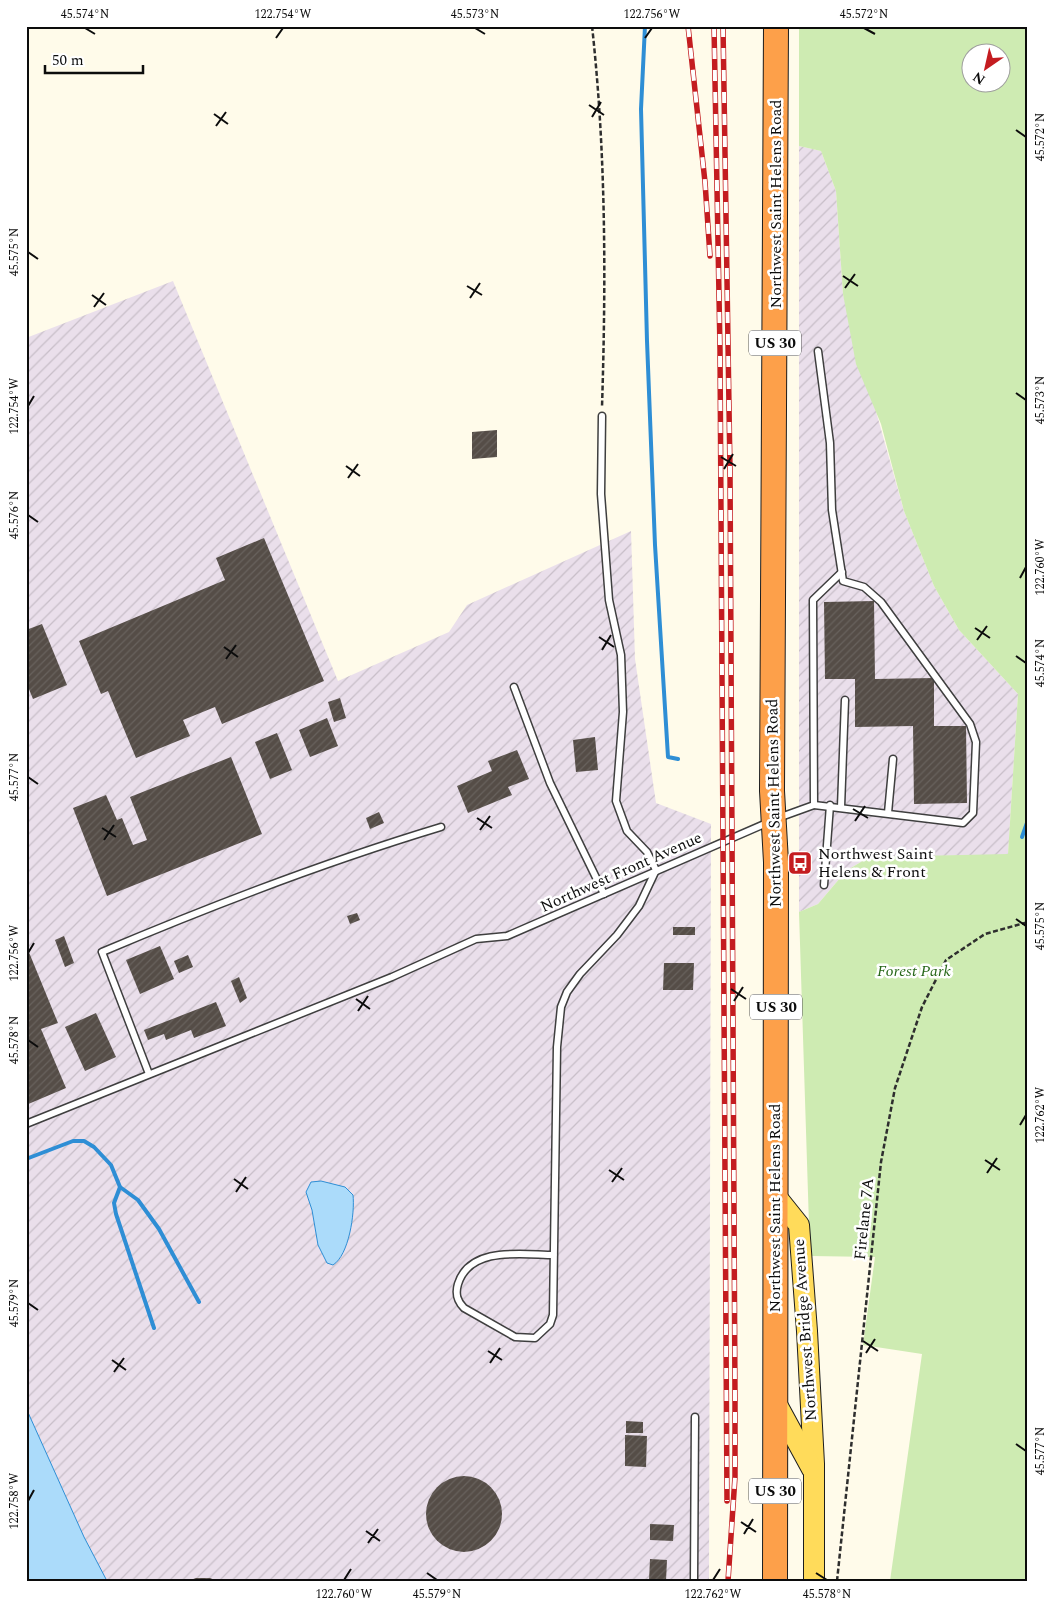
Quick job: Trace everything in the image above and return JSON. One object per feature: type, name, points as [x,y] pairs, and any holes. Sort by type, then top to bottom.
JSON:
[{"type":"highway","name":"Northwest Saint Helens Road","points":[[775,1581],[776,26]]},
{"type":"main road","name":"Northwest Bridge Avenue","points":[[776,1195],[799,1224],[807,1332],[814,1474],[814,1581]]},
{"type":"main road","name":"Northwest Bridge Avenue","points":[[775,1401],[814,1474]]},
{"type":"lane","points":[[818,351],[830,443],[832,510],[842,572],[843,580],[864,587],[882,602],[970,724],[976,742],[972,813],[963,823],[814,805],[813,600],[842,572]]},
{"type":"lane","points":[[554,1255],[485,1257],[467,1269],[462,1276],[457,1290],[458,1302],[515,1337],[535,1338],[550,1324],[553,1315],[554,1255],[557,1046],[561,1007],[580,974],[617,935],[638,906],[656,870],[647,852],[627,831],[616,801],[623,712],[622,674],[621,655],[609,600],[601,494],[602,416]]},
{"type":"lane","points":[[514,687],[550,783],[604,894]]},
{"type":"lane","points":[[841,807],[845,700]]},
{"type":"lane","points":[[888,814],[893,759]]},
{"type":"lane","name":"Northwest Front Avenue","points":[[26,1124],[392,977],[476,939],[507,936],[656,870],[814,805]]},
{"type":"lane","points":[[824,885],[830,806]]},
{"type":"lane","points":[[149,1074],[102,952],[236,896],[367,850],[441,828]]},
{"type":"lane","points":[[694,1581],[696,1417]]},
{"type":"path","points":[[592,26],[601,137],[606,274],[602,416]]},
{"type":"path","name":"Firelane 7A","points":[[837,1581],[881,1162],[895,1088],[922,1007],[946,960],[986,934],[1028,922]]},
{"type":"shaded area","points":[[799,146],[821,151],[836,191],[843,294],[904,511],[934,586],[959,630],[1018,694],[1008,855],[869,857],[846,871],[818,904],[799,912]]},
{"type":"shaded area","points":[[173,281],[338,681],[449,632],[467,605],[631,531],[635,659],[656,803],[711,824],[709,1581],[107,1581],[84,1537],[26,1408],[26,338]]},
{"type":"green space","name":"Forest Park","points":[[799,26],[1028,26],[1028,1581],[890,1581],[922,1354],[863,1345],[875,1257],[810,1256],[799,912],[818,904],[846,871],[869,857],[1008,854],[1018,694],[959,630],[934,586],[904,511],[881,424],[856,364],[843,294],[836,191],[821,151],[799,146]]},
{"type":"water","points":[[321,1181],[345,1187],[353,1195],[350,1233],[339,1260],[333,1265],[327,1263],[318,1245],[312,1210],[306,1192],[311,1182]]},
{"type":"water","points":[[26,1408],[84,1537],[107,1581],[26,1581]]},
{"type":"building","points":[[497,430],[497,457],[472,459],[472,432]]},
{"type":"building","points":[[264,538],[324,681],[222,724],[215,707],[183,720],[190,736],[136,758],[108,691],[101,694],[79,641],[225,580],[216,558]]},
{"type":"building","points":[[874,601],[875,679],[934,678],[934,726],[966,726],[967,803],[914,804],[913,726],[855,727],[855,679],[825,679],[824,602]]},
{"type":"building","points":[[42,624],[67,685],[33,699],[26,682],[26,630]]},
{"type":"building","points":[[340,698],[346,718],[334,722],[328,702]]},
{"type":"building","points":[[327,718],[338,746],[310,757],[299,730]]},
{"type":"building","points":[[277,733],[292,770],[270,779],[255,742]]},
{"type":"building","points":[[595,737],[598,770],[576,772],[573,740]]},
{"type":"building","points":[[517,750],[529,779],[508,787],[512,795],[468,813],[457,786],[492,771],[488,761]]},
{"type":"building","points":[[231,757],[262,834],[107,896],[73,808],[106,795],[117,820],[122,818],[133,845],[147,840],[130,797]]},
{"type":"building","points":[[379,812],[384,823],[370,829],[366,818]]},
{"type":"building","points":[[357,913],[360,920],[350,924],[347,916]]},
{"type":"building","points":[[673,927],[695,927],[695,935],[673,935]]},
{"type":"building","points":[[64,936],[74,963],[65,967],[55,940]]},
{"type":"building","points":[[26,945],[58,1023],[41,1029],[66,1088],[26,1105]]},
{"type":"building","points":[[160,946],[174,979],[140,994],[126,960]]},
{"type":"building","points":[[188,955],[193,967],[179,973],[174,961]]},
{"type":"building","points":[[664,963],[694,963],[693,990],[663,990]]},
{"type":"building","points":[[239,977],[247,998],[240,1003],[231,981]]},
{"type":"building","points":[[216,1002],[226,1026],[194,1038],[191,1030],[166,1040],[164,1034],[148,1040],[144,1030]]},
{"type":"building","points":[[96,1013],[116,1057],[85,1071],[65,1027]]},
{"type":"building","points":[[626,1421],[643,1422],[643,1433],[626,1433]]},
{"type":"building","points":[[625,1435],[647,1436],[646,1467],[625,1466]]},
{"type":"building","points":[[472,1476],[485,1482],[496,1493],[502,1506],[500,1529],[485,1546],[472,1552],[456,1552],[443,1546],[428,1529],[426,1506],[432,1493],[449,1478]]},
{"type":"building","points":[[650,1524],[674,1525],[673,1541],[650,1540]]},
{"type":"building","points":[[650,1559],[667,1560],[666,1581],[649,1581]]},
{"type":"building","points":[[196,1578],[210,1578],[217,1581],[188,1581]]},
{"type":"waterway","points":[[645,26],[641,109],[655,545],[668,757],[678,759]]},
{"type":"waterway","points":[[1022,837],[1028,820]]},
{"type":"waterway","points":[[26,1159],[73,1141],[84,1141],[94,1147],[111,1165],[120,1187],[138,1200],[159,1229],[199,1302]]},
{"type":"waterway","points":[[120,1187],[114,1203],[116,1214],[154,1328]]},
{"type":"railway","points":[[688,26],[705,182],[710,256]]},
{"type":"railway","points":[[714,26],[720,350],[727,1501]]},
{"type":"railway","points":[[723,26],[730,470],[735,1397],[735,1477],[728,1581]]},
{"type":"place","name":"Northwest Saint Helens & Front","points":[[800,863]]}]
